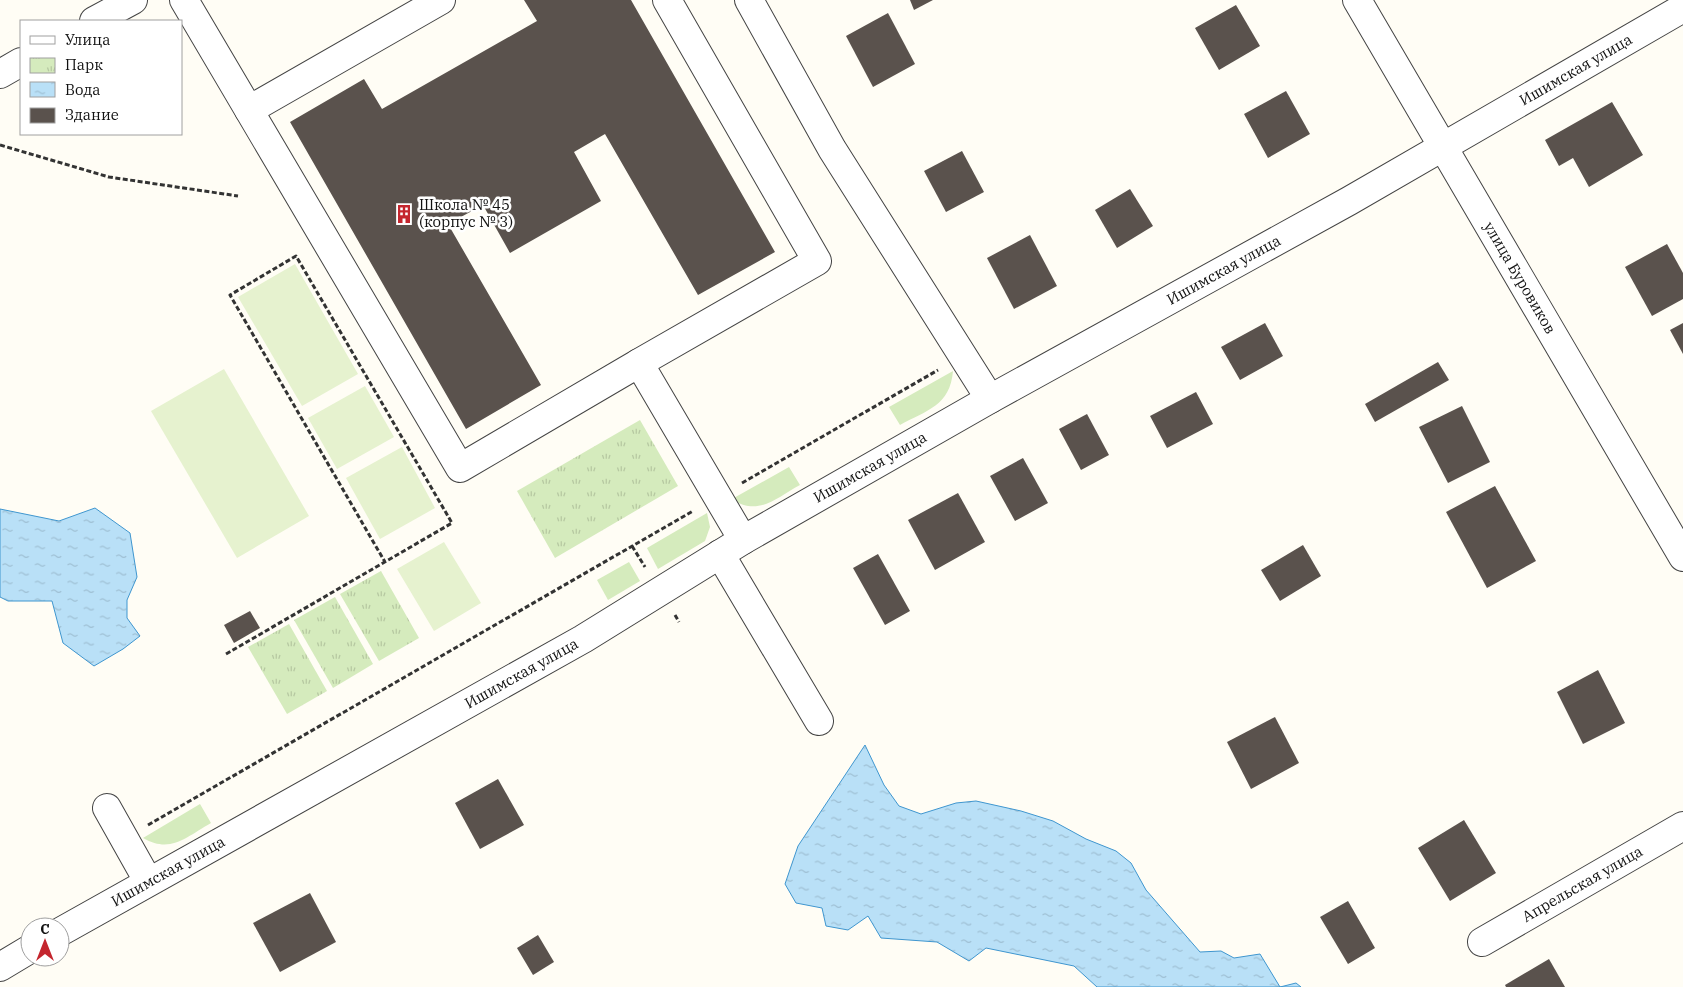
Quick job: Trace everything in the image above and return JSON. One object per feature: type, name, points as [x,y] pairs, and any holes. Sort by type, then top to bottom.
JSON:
[{"type":"street","points":[[96,20],[133,0]]},
{"type":"street","points":[[184,0],[460,468],[817,261],[667,0]]},
{"type":"street","points":[[249,110],[441,0]]},
{"type":"street","points":[[749,0],[832,149],[964,355],[990,399]]},
{"type":"street","name":"улица Буровиков","points":[[1357,0],[1683,557]]},
{"type":"street","name":"Ишимская улица","points":[[70,926],[583,639],[743,540],[990,399],[1443,148],[1683,8]]},
{"type":"street","points":[[0,74],[20,63]]},
{"type":"street","points":[[639,363],[743,540]]},
{"type":"street","points":[[720,554],[819,721]]},
{"type":"street","points":[[107,808],[148,881]]},
{"type":"street","name":"Апрельская улица","points":[[1482,942],[1683,826]]},
{"type":"street","points":[[0,967],[20,956]]},
{"type":"path","points":[[0,145],[110,177],[238,196]]},
{"type":"path","points":[[226,654],[385,562],[452,523],[296,256],[230,295],[385,562]]},
{"type":"path","points":[[125,839],[964,355]]},
{"type":"green space","points":[[295,264],[358,374],[302,406],[238,297]]},
{"type":"green space","points":[[224,369],[309,516],[237,558],[151,411]]},
{"type":"green space","points":[[953,371],[951,383],[942,400],[928,411],[900,425],[889,407]]},
{"type":"green space","points":[[365,386],[394,437],[337,469],[308,418]]},
{"type":"green space","points":[[640,420],[678,486],[555,558],[517,491]]},
{"type":"green space","points":[[402,447],[435,508],[380,539],[346,478]]},
{"type":"green space","points":[[789,467],[800,485],[775,500],[759,506],[750,506],[732,499]]},
{"type":"green space","points":[[707,513],[710,527],[705,541],[658,569],[647,548]]},
{"type":"green space","points":[[444,542],[481,603],[434,631],[397,569]]},
{"type":"green space","points":[[629,562],[640,581],[608,600],[597,580]]},
{"type":"green space","points":[[381,571],[419,638],[379,661],[340,594]]},
{"type":"green space","points":[[335,597],[373,664],[333,688],[294,620]]},
{"type":"green space","points":[[289,624],[327,691],[287,714],[248,647]]},
{"type":"green space","points":[[200,804],[211,823],[194,834],[170,844],[153,843],[143,838]]},
{"type":"water","points":[[95,508],[130,533],[137,577],[127,600],[127,618],[140,636],[123,649],[94,666],[63,643],[52,601],[8,601],[0,597],[0,509],[59,521]]},
{"type":"water","points":[[865,745],[884,785],[899,806],[921,814],[956,803],[976,801],[1021,811],[1053,821],[1086,839],[1116,851],[1131,863],[1146,890],[1200,952],[1221,951],[1234,958],[1260,954],[1280,987],[1097,987],[1074,966],[986,948],[969,961],[937,942],[881,938],[868,916],[848,930],[826,926],[822,908],[796,903],[785,884],[798,846]]},
{"type":"water","points":[[1296,983],[1301,987],[1280,987]]},
{"type":"building","name":"Школа № 45 (корпус № 3)","points":[[524,0],[631,0],[775,252],[698,295],[605,134],[574,152],[601,201],[510,253],[483,205],[448,224],[541,385],[466,429],[290,122],[364,79],[382,109],[537,21]]},
{"type":"building","points":[[910,0],[933,0],[914,10]]},
{"type":"building","points":[[1236,5],[1260,46],[1219,70],[1195,28]]},
{"type":"building","points":[[888,13],[915,64],[873,87],[846,36]]},
{"type":"building","points":[[1286,91],[1310,134],[1268,158],[1244,114]]},
{"type":"building","points":[[1612,102],[1643,155],[1589,187],[1573,158],[1559,166],[1545,140]]},
{"type":"building","points":[[962,151],[984,192],[946,212],[924,171]]},
{"type":"building","points":[[1130,189],[1153,226],[1117,248],[1095,210]]},
{"type":"building","points":[[1030,235],[1057,286],[1014,309],[987,258]]},
{"type":"building","points":[[1667,244],[1683,273],[1683,299],[1652,316],[1625,267]]},
{"type":"building","points":[[1265,323],[1283,356],[1240,380],[1221,347]]},
{"type":"building","points":[[1683,323],[1683,354],[1670,330]]},
{"type":"building","points":[[1438,362],[1449,380],[1375,422],[1365,404]]},
{"type":"building","points":[[1196,392],[1213,424],[1167,448],[1150,416]]},
{"type":"building","points":[[1462,406],[1490,462],[1448,483],[1419,427]]},
{"type":"building","points":[[1087,414],[1109,455],[1081,470],[1059,429]]},
{"type":"building","points":[[1023,458],[1048,503],[1015,521],[990,476]]},
{"type":"building","points":[[1495,486],[1536,561],[1487,588],[1446,512]]},
{"type":"building","points":[[958,493],[985,542],[935,570],[908,520]]},
{"type":"building","points":[[1303,545],[1321,576],[1280,601],[1261,570]]},
{"type":"building","points":[[878,554],[910,611],[885,625],[853,568]]},
{"type":"building","points":[[250,611],[260,628],[234,643],[224,625]]},
{"type":"building","points":[[1598,670],[1625,723],[1583,744],[1557,692]]},
{"type":"building","points":[[1275,717],[1299,763],[1251,789],[1227,742]]},
{"type":"building","points":[[498,779],[524,825],[480,849],[455,803]]},
{"type":"building","points":[[1464,820],[1496,873],[1450,901],[1418,848]]},
{"type":"building","points":[[310,893],[336,942],[280,972],[253,923]]},
{"type":"building","points":[[1348,901],[1375,948],[1348,964],[1320,917]]},
{"type":"building","points":[[538,935],[554,962],[533,975],[517,948]]},
{"type":"building","points":[[1549,959],[1565,987],[1506,987],[1505,985]]},
{"type":"place","name":"Школа № 45 (корпус № 3)","points":[[404,214]]}]
